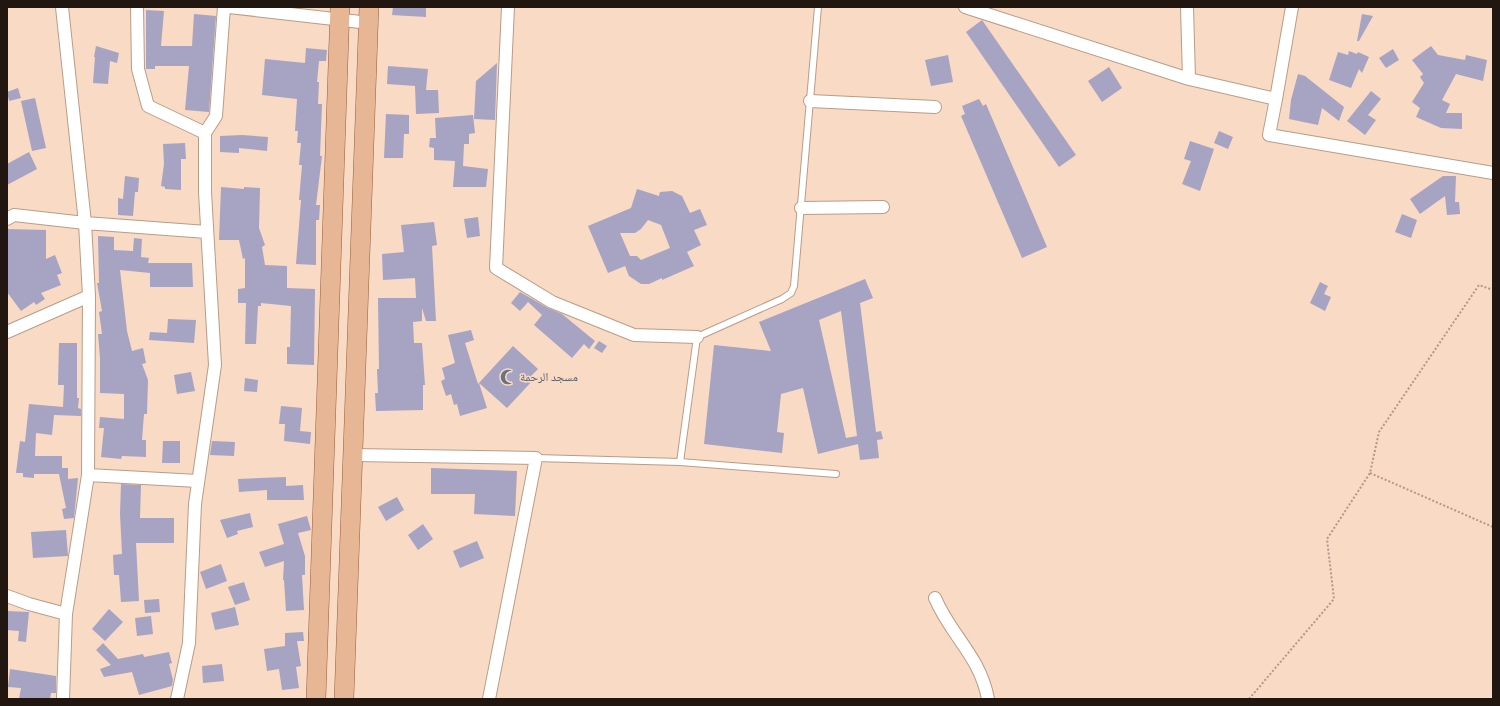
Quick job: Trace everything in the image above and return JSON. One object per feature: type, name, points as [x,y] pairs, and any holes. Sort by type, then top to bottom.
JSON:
[{"type":"main road","points":[[316,699],[322,565],[340,13]]},
{"type":"main road","points":[[344,699],[369,15]]},
{"type":"main road","points":[[326,408],[354,414]]},
{"type":"main road","points":[[322,565],[349,572]]},
{"type":"street","points":[[62,7],[85,223],[89,296],[88,475],[66,614],[63,699]]},
{"type":"street","points":[[137,7],[138,69],[148,106],[206,133]]},
{"type":"street","points":[[178,699],[189,643],[195,504],[216,365],[205,192],[206,133],[216,116],[224,7]]},
{"type":"street","points":[[229,7],[369,15]]},
{"type":"street","points":[[508,7],[496,268],[552,302],[634,335],[697,337]]},
{"type":"street","points":[[966,7],[1189,79],[1276,100]]},
{"type":"street","points":[[1187,7],[1189,79]]},
{"type":"street","points":[[1292,7],[1276,100],[1268,135],[1493,173]]},
{"type":"street","points":[[810,101],[935,107]]},
{"type":"street","points":[[801,208],[883,207]]},
{"type":"street","points":[[7,218],[14,215],[85,223],[207,232]]},
{"type":"street","points":[[7,332],[89,296]]},
{"type":"street","points":[[353,455],[536,458],[489,699]]},
{"type":"street","points":[[88,475],[198,481]]},
{"type":"street","points":[[7,596],[29,604],[66,614]]},
{"type":"street","points":[[935,598],[940,610],[977,665],[986,686],[988,699]]},
{"type":"lane","points":[[680,462],[697,337],[782,299],[791,293],[794,286],[818,7]]},
{"type":"lane","points":[[536,458],[680,462],[836,474]]},
{"type":"path","points":[[1249,699],[1334,599],[1327,539],[1370,473],[1379,432],[1479,285],[1493,290]]},
{"type":"path","points":[[1370,473],[1493,527]]},
{"type":"building","points":[[393,7],[426,7],[426,17],[392,15]]},
{"type":"building","points":[[146,10],[164,11],[161,46],[192,46],[194,14],[216,16],[209,112],[185,110],[189,66],[155,66],[155,69],[146,69]]},
{"type":"building","points":[[1362,14],[1373,16],[1359,41],[1357,41]]},
{"type":"building","points":[[982,20],[1076,155],[1059,167],[966,32]]},
{"type":"building","points":[[96,46],[119,53],[117,63],[110,61],[108,84],[93,83]]},
{"type":"building","points":[[1431,46],[1438,55],[1465,60],[1466,55],[1487,60],[1483,81],[1456,74],[1442,100],[1450,104],[1446,113],[1462,113],[1462,129],[1441,128],[1416,117],[1420,108],[1412,102],[1424,83],[1420,77],[1423,74],[1412,60]]},
{"type":"building","points":[[306,48],[327,50],[326,61],[319,61],[317,82],[319,82],[318,104],[322,104],[320,156],[322,156],[316,205],[320,205],[319,220],[316,220],[316,265],[296,264],[302,165],[299,165],[301,143],[297,143],[298,131],[295,131],[297,99],[262,95],[265,59],[305,63]]},
{"type":"building","points":[[1393,49],[1399,60],[1386,68],[1379,58]]},
{"type":"building","points":[[1349,51],[1357,54],[1358,52],[1369,57],[1362,73],[1359,69],[1351,88],[1329,80],[1338,52],[1348,55]]},
{"type":"building","points":[[948,55],[953,82],[931,86],[925,60]]},
{"type":"building","points":[[497,63],[495,120],[474,119],[476,81]]},
{"type":"building","points":[[388,66],[428,69],[426,90],[438,90],[439,113],[416,114],[415,86],[387,84]]},
{"type":"building","points":[[1109,67],[1122,88],[1102,102],[1088,81]]},
{"type":"building","points":[[1298,74],[1305,76],[1344,107],[1339,121],[1322,108],[1318,125],[1289,119],[1291,100]]},
{"type":"building","points":[[18,88],[21,98],[9,101],[7,92]]},
{"type":"building","points":[[1371,91],[1381,99],[1368,115],[1376,120],[1365,135],[1347,121]]},
{"type":"building","points":[[35,98],[46,148],[32,151],[21,101]]},
{"type":"building","points":[[979,99],[983,106],[986,104],[1047,247],[1022,258],[961,116],[965,114],[962,106]]},
{"type":"building","points":[[386,114],[409,115],[409,134],[404,134],[403,158],[384,158]]},
{"type":"building","points":[[473,115],[475,133],[469,134],[469,144],[464,144],[463,166],[488,169],[486,187],[453,187],[455,161],[434,160],[434,148],[429,147],[430,138],[436,138],[435,118]]},
{"type":"building","points":[[1219,131],[1233,137],[1228,149],[1214,143]]},
{"type":"building","points":[[242,135],[268,137],[267,151],[239,148],[239,153],[220,152],[220,136]]},
{"type":"building","points":[[1190,141],[1214,149],[1200,191],[1182,184],[1191,161],[1184,159]]},
{"type":"building","points":[[185,143],[186,159],[181,159],[181,190],[165,189],[165,187],[161,186],[164,164],[163,144]]},
{"type":"building","points":[[29,152],[37,169],[7,185],[7,164]]},
{"type":"building","points":[[125,176],[139,178],[138,192],[135,192],[133,216],[118,215],[118,198],[123,199]]},
{"type":"building","points":[[1443,176],[1456,176],[1455,202],[1459,202],[1460,214],[1447,215],[1445,196],[1420,214],[1410,199]]},
{"type":"building","points":[[221,187],[244,189],[244,187],[260,188],[259,228],[265,245],[262,247],[265,265],[287,266],[287,288],[315,289],[314,365],[287,364],[287,347],[290,347],[291,306],[261,303],[261,306],[258,306],[256,344],[245,344],[246,303],[238,303],[238,289],[245,288],[245,258],[243,259],[239,240],[219,240]]},
{"type":"building","points":[[637,189],[659,196],[660,192],[672,191],[682,196],[690,213],[700,209],[707,225],[694,230],[701,245],[687,252],[694,266],[649,284],[641,284],[629,276],[625,266],[608,273],[588,226],[631,208]],"holes":[[[648,220],[661,225],[670,248],[641,260],[637,256],[630,256],[620,233],[635,233],[641,229]]]},
{"type":"building","points":[[1402,214],[1417,220],[1411,238],[1395,232]]},
{"type":"building","points":[[478,217],[480,236],[467,238],[464,219]]},
{"type":"building","points":[[434,222],[437,245],[432,246],[436,321],[426,321],[422,308],[422,321],[413,322],[414,343],[422,343],[425,385],[423,385],[423,410],[376,411],[375,393],[378,393],[377,369],[379,369],[378,298],[416,298],[415,278],[383,280],[382,254],[404,252],[401,225]]},
{"type":"building","points":[[7,229],[46,230],[46,259],[55,255],[62,273],[57,275],[61,285],[41,293],[45,299],[36,305],[34,302],[21,311],[7,292]]},
{"type":"building","points":[[98,236],[114,237],[114,250],[133,251],[134,238],[142,239],[141,257],[149,258],[148,263],[192,263],[193,287],[150,287],[150,273],[120,270],[127,331],[132,351],[143,348],[146,363],[142,364],[148,380],[147,414],[144,414],[142,440],[146,440],[146,457],[122,456],[121,459],[101,457],[104,428],[99,428],[100,417],[124,419],[124,394],[100,393],[98,334],[102,334],[99,312],[102,311],[97,283],[99,283]]},
{"type":"building","points":[[865,279],[873,298],[860,303],[876,432],[881,431],[883,439],[877,440],[879,458],[860,460],[858,444],[818,454],[803,388],[781,394],[777,432],[784,433],[782,453],[704,444],[714,345],[771,351],[759,322]],"holes":[[[841,311],[857,436],[846,438],[819,320]]]},
{"type":"building","points":[[1320,282],[1328,286],[1324,294],[1331,297],[1325,311],[1310,303]]},
{"type":"building","points":[[520,292],[562,314],[595,341],[589,349],[584,344],[572,358],[534,325],[542,315],[528,302],[520,311],[511,303]]},
{"type":"building","points":[[168,319],[196,320],[194,343],[149,340],[150,332],[167,333]]},
{"type":"building","points":[[471,330],[474,340],[465,343],[478,384],[513,346],[538,369],[531,376],[534,379],[507,408],[479,383],[487,408],[460,416],[457,404],[454,405],[451,394],[446,396],[441,381],[445,379],[442,368],[455,363],[448,335]]},
{"type":"building","points":[[599,341],[607,346],[602,353],[594,348]]},
{"type":"building","points":[[59,343],[77,343],[77,398],[79,398],[78,408],[81,409],[81,416],[54,415],[52,435],[36,433],[35,456],[62,456],[62,468],[68,468],[68,479],[78,478],[74,518],[64,519],[62,509],[66,508],[59,474],[34,474],[34,478],[23,477],[23,473],[16,473],[20,441],[25,442],[29,404],[63,407],[64,385],[58,385]]},
{"type":"building","points":[[191,372],[195,391],[177,394],[174,375]]},
{"type":"building","points":[[245,378],[258,380],[257,392],[244,391]]},
{"type":"building","points":[[281,406],[302,408],[300,431],[311,432],[310,444],[284,441],[285,424],[279,424]]},
{"type":"building","points":[[163,441],[180,441],[180,463],[162,463]]},
{"type":"building","points":[[212,441],[235,442],[234,456],[210,455]]},
{"type":"building","points":[[431,468],[517,471],[515,516],[474,514],[475,494],[431,494]]},
{"type":"building","points":[[286,477],[286,486],[303,485],[304,500],[267,500],[267,490],[239,492],[238,479]]},
{"type":"building","points":[[121,484],[141,485],[140,518],[174,518],[174,543],[136,543],[139,601],[121,602],[119,575],[114,575],[113,555],[122,554],[120,514]]},
{"type":"building","points":[[397,497],[404,510],[386,521],[378,507]]},
{"type":"building","points":[[250,513],[253,527],[237,531],[238,534],[227,538],[220,520]]},
{"type":"building","points":[[307,516],[311,530],[298,533],[305,556],[305,575],[302,575],[304,610],[286,611],[283,580],[284,561],[265,567],[259,552],[284,544],[278,524]]},
{"type":"building","points":[[423,524],[433,539],[418,550],[408,535]]},
{"type":"building","points":[[66,530],[68,556],[33,558],[31,532]]},
{"type":"building","points":[[477,541],[484,558],[460,568],[453,551]]},
{"type":"building","points":[[221,564],[227,581],[206,589],[200,572]]},
{"type":"building","points":[[244,582],[250,600],[235,605],[228,587]]},
{"type":"building","points":[[159,599],[160,612],[145,613],[144,600]]},
{"type":"building","points":[[235,607],[239,625],[215,630],[211,613]]},
{"type":"building","points":[[109,609],[123,622],[105,641],[92,629]]},
{"type":"building","points":[[7,611],[29,612],[26,642],[18,641],[19,631],[7,630]]},
{"type":"building","points":[[151,616],[153,634],[137,636],[135,618]]},
{"type":"building","points":[[303,632],[304,641],[297,641],[301,666],[296,667],[299,688],[282,690],[279,669],[267,671],[264,649],[285,646],[285,633]]},
{"type":"building","points":[[103,643],[118,659],[143,654],[144,657],[169,652],[172,663],[169,664],[173,680],[172,686],[139,695],[132,672],[104,677],[100,669],[111,665],[96,650]]},
{"type":"building","points":[[222,664],[224,681],[203,683],[202,666]]},
{"type":"building","points":[[10,669],[56,676],[56,693],[51,693],[50,699],[19,699],[21,688],[8,687]]},
{"type":"place","name":"مسجد الرحمة","points":[[508,377]]}]
